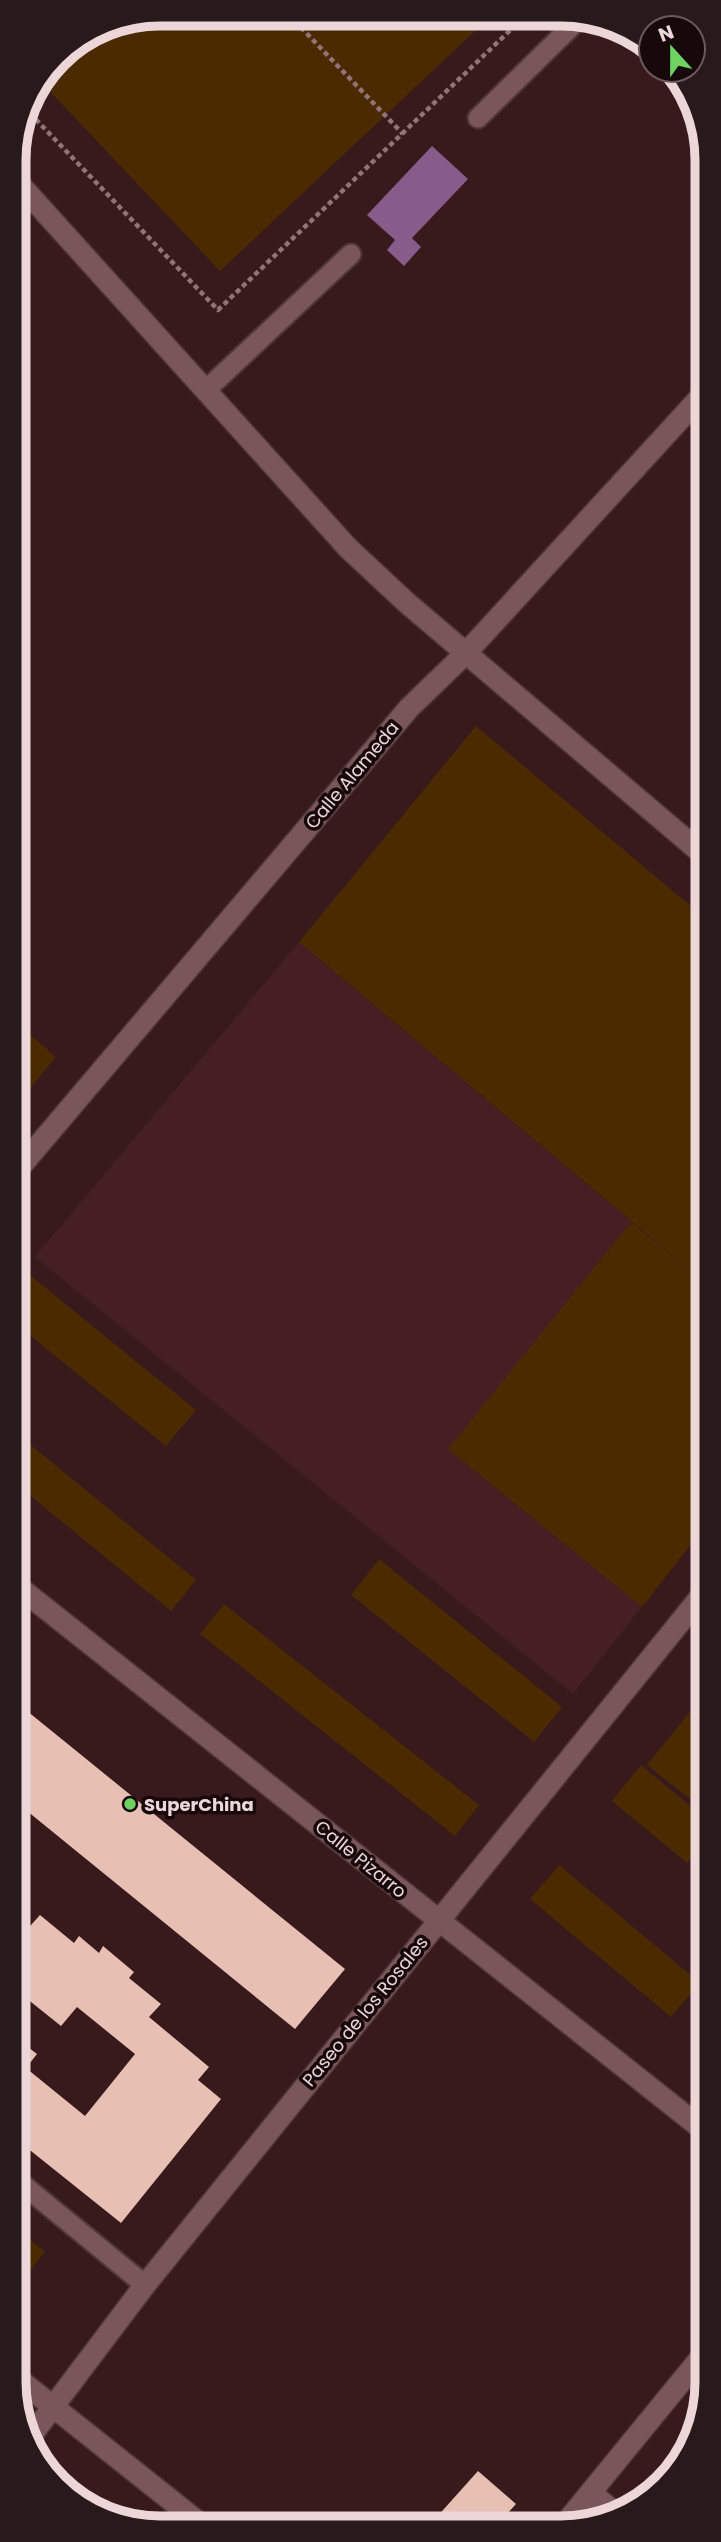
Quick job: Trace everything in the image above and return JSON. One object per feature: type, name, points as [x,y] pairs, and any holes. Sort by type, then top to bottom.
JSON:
[{"type":"street","points":[[27,192],[348,548],[466,653],[695,847]]},
{"type":"street","name":"Calle Alameda","points":[[27,1158],[410,708],[466,653],[695,403]]},
{"type":"street","name":"Calle Pizarro","points":[[26,1594],[694,2123]]},
{"type":"street","name":"Paseo de los Rosales","points":[[35,2430],[145,2285],[694,1604]]},
{"type":"street","points":[[572,2515],[694,2366]]},
{"type":"street","points":[[26,2386],[191,2516]]},
{"type":"street","points":[[591,2493],[608,2507]]},
{"type":"lane","points":[[478,118],[571,27]]},
{"type":"lane","points":[[206,390],[351,254]]},
{"type":"lane","points":[[26,2187],[145,2285]]},
{"type":"path","points":[[299,26],[402,134]]},
{"type":"path","points":[[34,117],[218,310],[515,26]]},
{"type":"shaded area","points":[[480,26],[220,271],[47,89],[72,59],[101,40],[142,27]]},
{"type":"shaded area","points":[[432,146],[468,179],[412,238],[421,247],[404,266],[387,250],[395,240],[367,215]]},
{"type":"shaded area","points":[[476,726],[695,909],[695,1274],[299,942]]},
{"type":"shaded area","points":[[299,942],[695,1274],[694,1540],[573,1694],[35,1257]]},
{"type":"shaded area","points":[[27,1032],[56,1057],[27,1092]]},
{"type":"shaded area","points":[[631,1222],[695,1274],[694,1540],[642,1607],[448,1449]]},
{"type":"shaded area","points":[[26,1272],[196,1410],[166,1446],[26,1333]]},
{"type":"shaded area","points":[[26,1442],[196,1580],[171,1611],[26,1493]]},
{"type":"shaded area","points":[[379,1559],[562,1707],[534,1742],[351,1595]]},
{"type":"shaded area","points":[[224,1604],[479,1805],[455,1836],[200,1634]]},
{"type":"shaded area","points":[[694,1706],[694,1803],[647,1765]]},
{"type":"shaded area","points":[[641,1765],[694,1809],[694,1854],[687,1863],[612,1801]]},
{"type":"shaded area","points":[[559,1865],[694,1978],[694,1990],[671,2017],[530,1899]]},
{"type":"shaded area","points":[[26,2236],[45,2252],[26,2276]]},
{"type":"building","points":[[26,1710],[345,1969],[295,2029],[26,1810]]},
{"type":"building","points":[[40,1915],[74,1943],[79,1936],[99,1953],[103,1946],[134,1972],[129,1978],[161,2004],[149,2017],[209,2067],[198,2080],[221,2099],[121,2223],[26,2147],[26,2068],[85,2116],[135,2054],[77,2007],[61,2026],[26,1998],[26,1930]]},
{"type":"building","points":[[26,2046],[37,2054],[26,2068]]},
{"type":"building","points":[[478,2471],[516,2504],[505,2516],[438,2516]]},
{"type":"place","name":"SuperChina","points":[[130,1804]]}]
